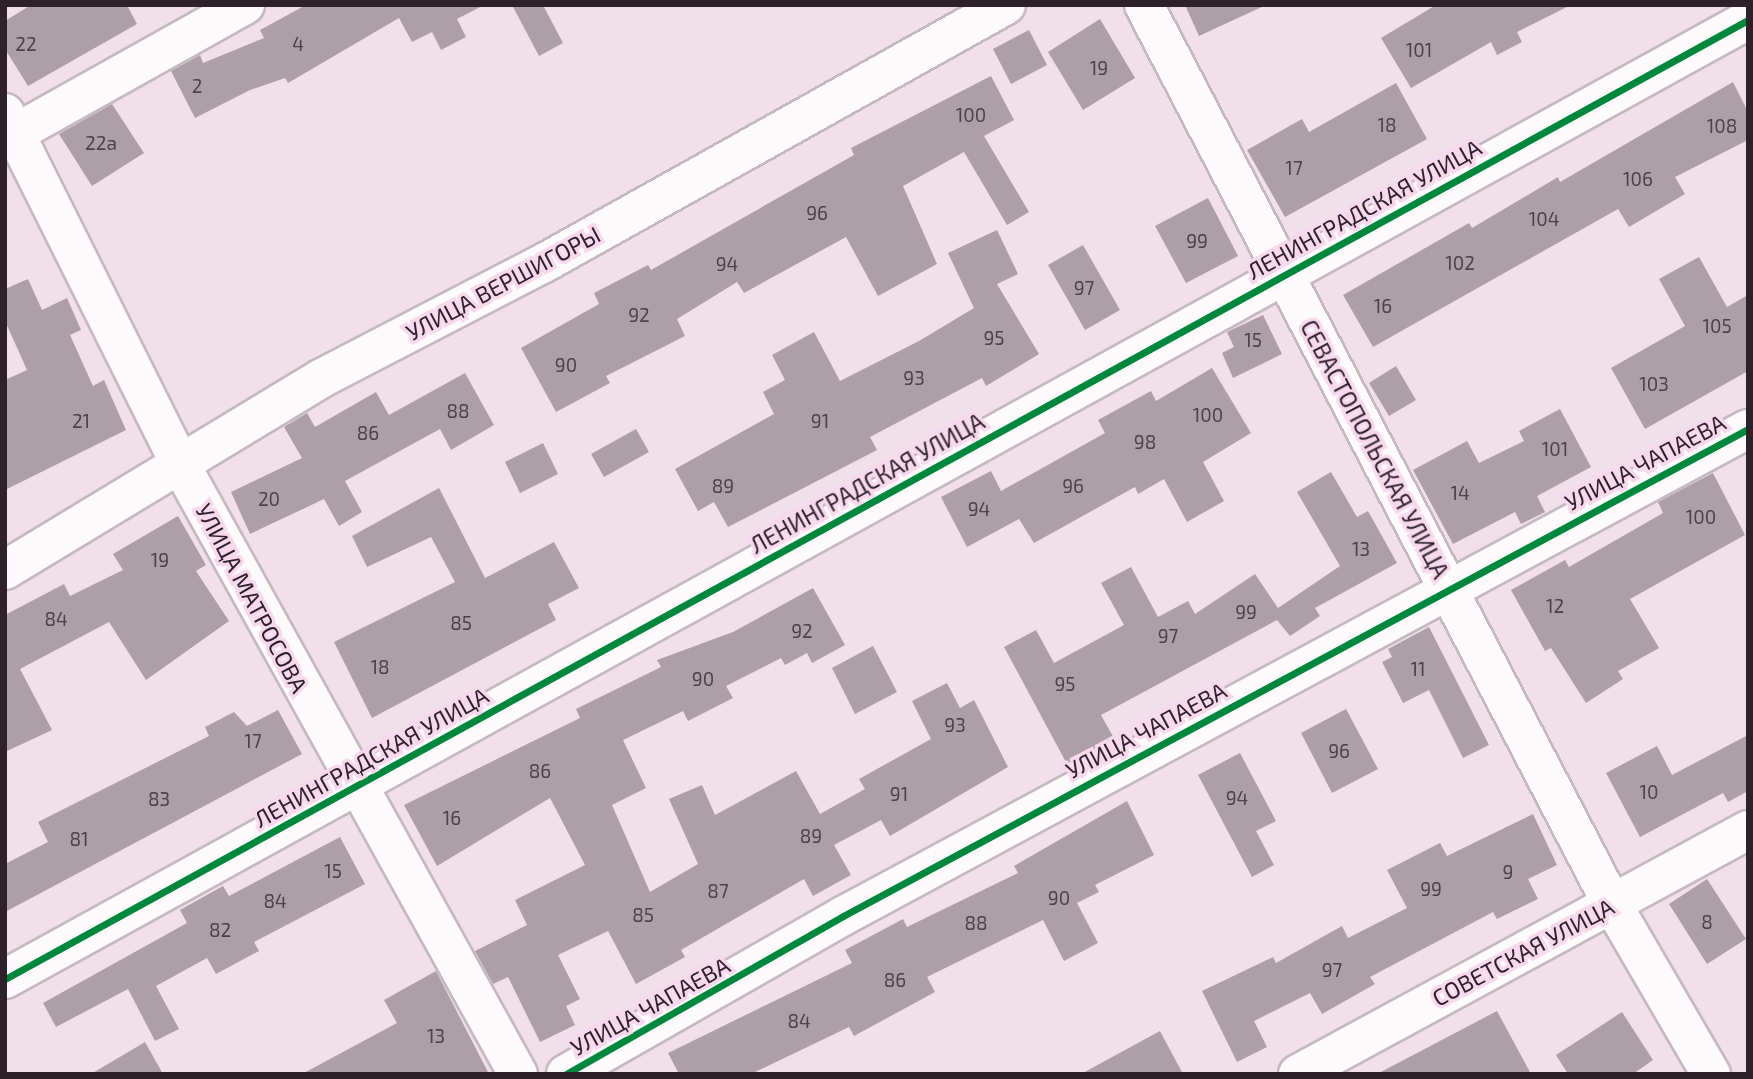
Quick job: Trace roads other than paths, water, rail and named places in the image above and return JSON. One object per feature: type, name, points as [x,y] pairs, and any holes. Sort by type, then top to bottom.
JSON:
[{"type":"street","points":[[9,129],[245,5]]},
{"type":"street","name":"УЛИЦА ВЕРШИГОРЫ","points":[[5,570],[322,378],[544,263],[1006,5]]},
{"type":"street","name":"СЕВАСТОПОЛЬСКАЯ УЛИЦА","points":[[1144,5],[1612,904],[1712,1074]]},
{"type":"street","name":"ЛЕНИНГРАДСКАЯ УЛИЦА","points":[[5,979],[1748,20]]},
{"type":"street","name":"УЛИЦА МАТРОСОВА","points":[[9,129],[180,464],[354,788],[518,1074]]},
{"type":"street","name":"УЛИЦА ЧАПАЕВА","points":[[566,1074],[1447,588],[1748,429]]},
{"type":"street","name":"СОВЕТСКАЯ УЛИЦА","points":[[1298,1074],[1748,830]]}]
